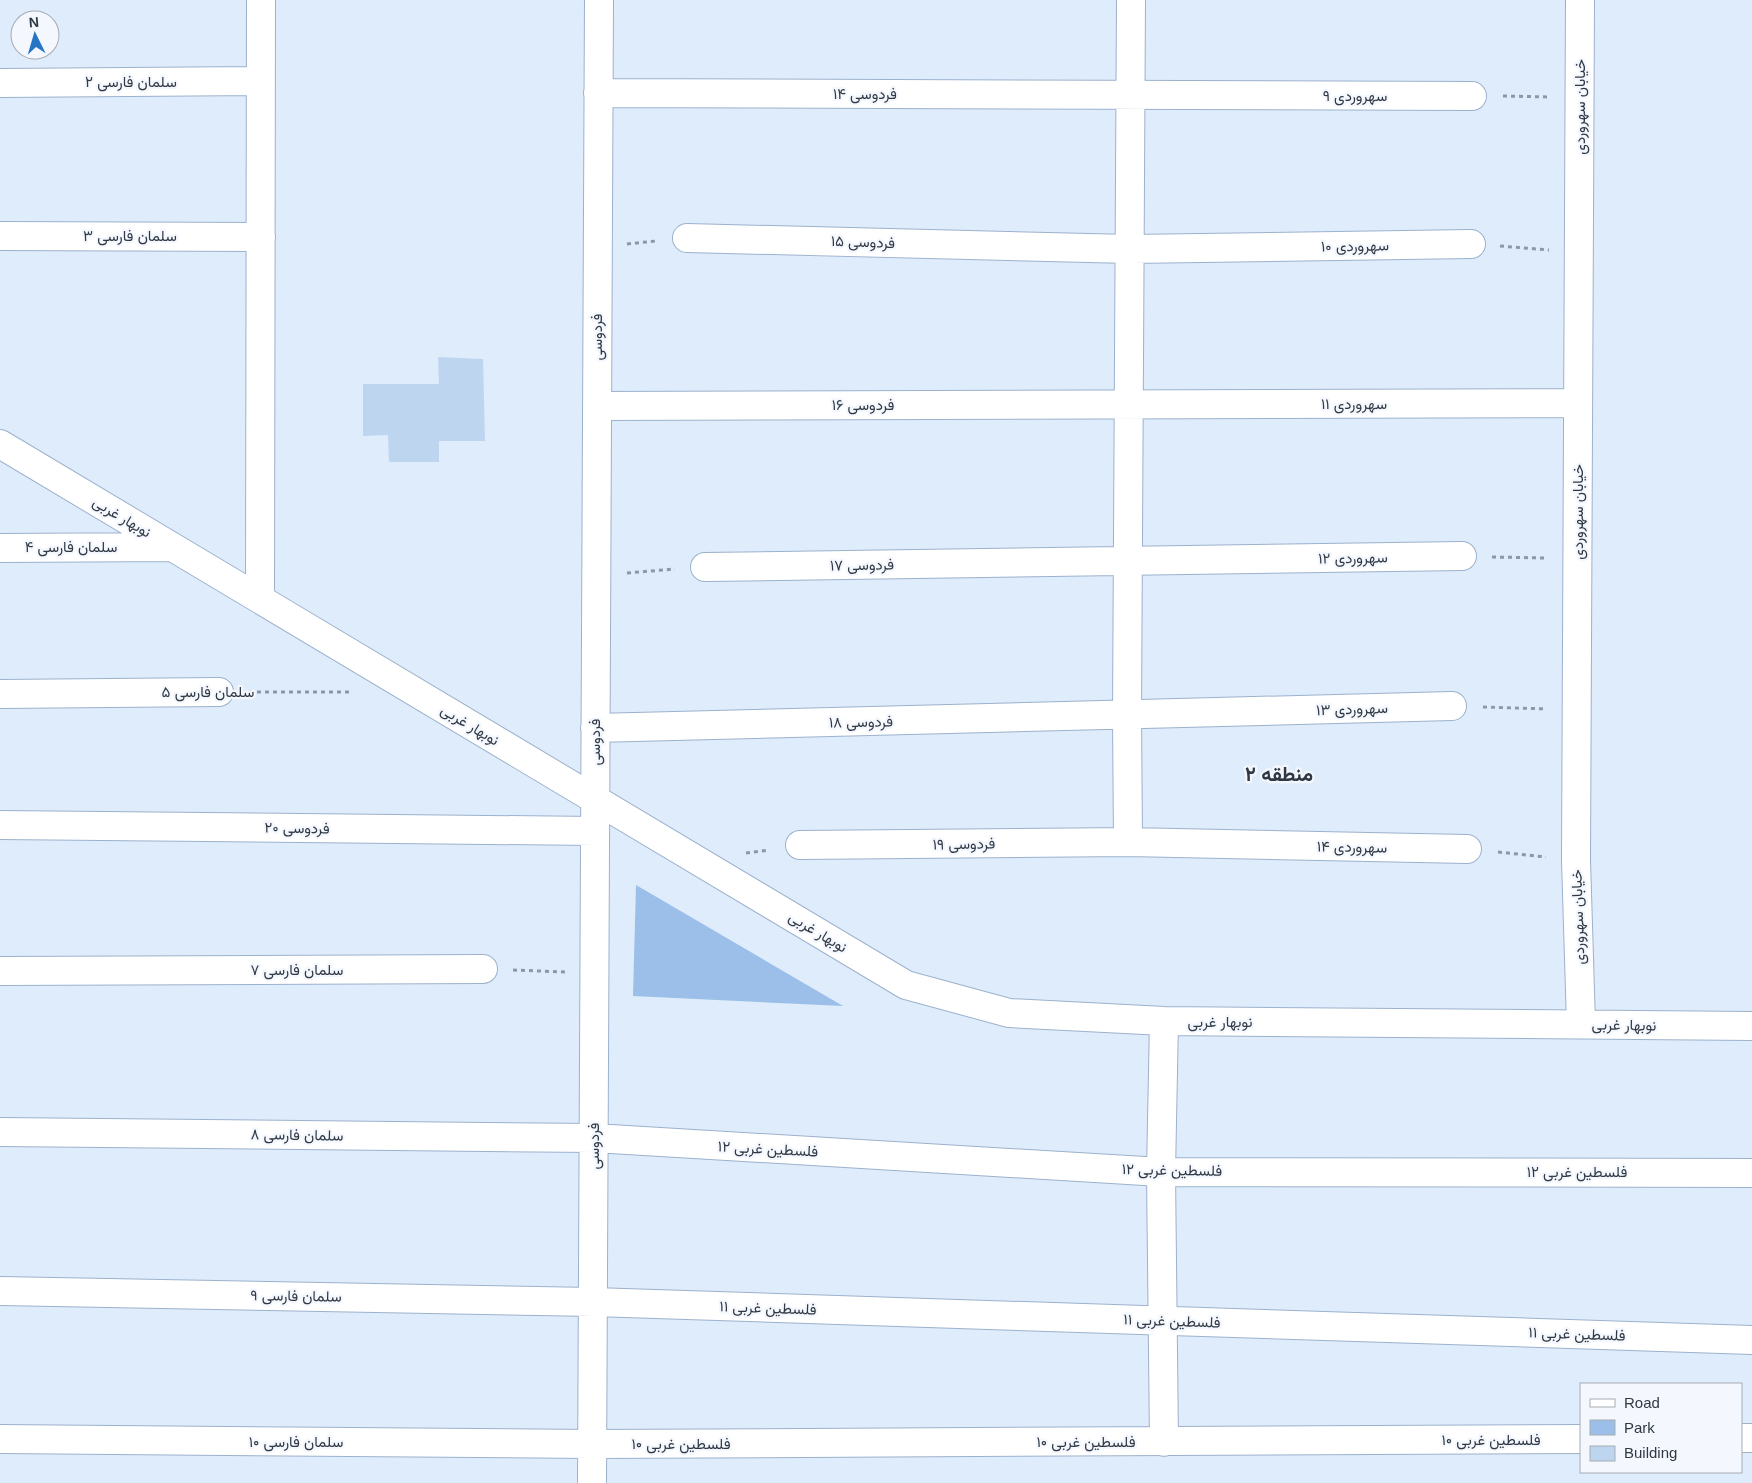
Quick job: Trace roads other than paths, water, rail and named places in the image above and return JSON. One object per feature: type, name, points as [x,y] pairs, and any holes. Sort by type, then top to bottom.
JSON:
[{"type":"street","points":[[260,599],[261,0]]},
{"type":"street","name":"فردوسی","points":[[592,1483],[599,0]]},
{"type":"street","points":[[1128,842],[1127,715],[1132,0]]},
{"type":"street","name":"خیابان سهروردی","points":[[1580,0],[1576,860],[1581,1024]]},
{"type":"street","name":"سلمان فارسی ۲","points":[[0,83],[261,81]]},
{"type":"street","name":"فردوسی ۱۴","points":[[598,93],[1131,96]]},
{"type":"street","name":"سهروردی ۹","points":[[1131,96],[1472,96]]},
{"type":"street","name":"سلمان فارسی ۳","points":[[0,236],[261,237]]},
{"type":"street","name":"فردوسی ۱۵","points":[[686,238],[1130,249]]},
{"type":"street","name":"سهروردی ۱۰","points":[[1130,249],[1471,244]]},
{"type":"street","name":"سهروردی ۱۱","points":[[1129,404],[1578,403]]},
{"type":"street","name":"فردوسی ۱۶","points":[[596,406],[1129,404]]},
{"type":"street","name":"نوبهار غربی","points":[[0,444],[906,985],[1009,1013],[1164,1021],[1752,1026]]},
{"type":"street","name":"سلمان فارسی ۴","points":[[0,548],[172,547]]},
{"type":"street","name":"سهروردی ۱۲","points":[[1128,562],[1462,556]]},
{"type":"street","name":"فردوسی ۱۷","points":[[705,567],[1128,562]]},
{"type":"street","name":"سلمان فارسی ۵","points":[[0,694],[219,692]]},
{"type":"street","name":"سهروردی ۱۳","points":[[1127,715],[1452,706]]},
{"type":"street","name":"فردوسی ۱۸","points":[[595,728],[1127,715]]},
{"type":"street","name":"فردوسی ۲۰","points":[[0,825],[595,831]]},
{"type":"street","name":"فردوسی ۱۹","points":[[800,845],[1128,842]]},
{"type":"street","name":"سهروردی ۱۴","points":[[1128,842],[1468,849]]},
{"type":"street","name":"سلمان فارسی ۷","points":[[0,971],[483,969]]},
{"type":"street","points":[[1164,1021],[1161,1172],[1161,1320],[1164,1442]]},
{"type":"street","name":"سلمان فارسی ۸","points":[[0,1132],[594,1138]]},
{"type":"street","name":"فلسطین غربی ۱۲","points":[[594,1138],[1161,1172],[1752,1173]]},
{"type":"street","name":"سلمان فارسی ۹","points":[[0,1291],[593,1302]]},
{"type":"street","name":"فلسطین غربی ۱۱","points":[[593,1302],[1752,1340]]},
{"type":"street","name":"سلمان فارسی ۱۰","points":[[0,1439],[592,1444]]},
{"type":"street","name":"فلسطین غربی ۱۰","points":[[592,1444],[1580,1439]]},
{"type":"district","name":"منطقه ۲","points":[[1279,774]]}]
